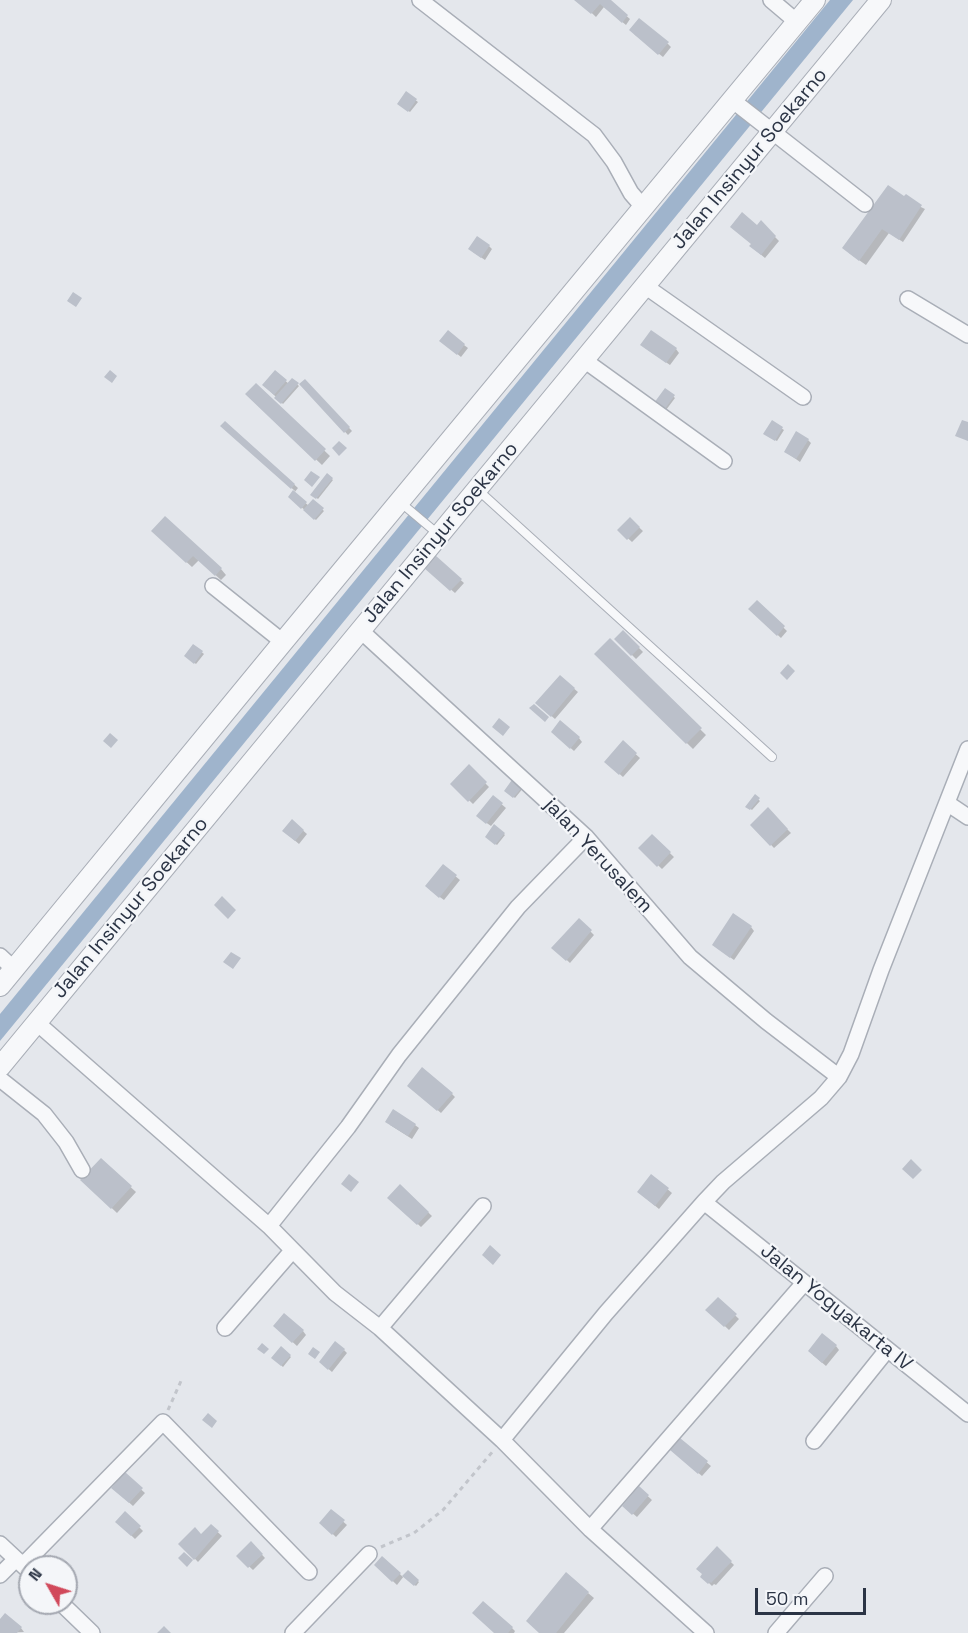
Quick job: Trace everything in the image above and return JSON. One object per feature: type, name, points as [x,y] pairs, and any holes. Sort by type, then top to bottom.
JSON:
[{"type":"street","points":[[420,0],[594,135],[614,162],[631,193],[644,208]]},
{"type":"street","points":[[771,0],[797,22]]},
{"type":"street","points":[[0,986],[7,963],[283,642],[406,507],[644,208],[737,104],[815,0]]},
{"type":"street","name":"Jalan Insinyur Soekarno","points":[[0,1067],[360,630],[432,530],[477,489],[881,0]]},
{"type":"street","points":[[737,104],[865,204]]},
{"type":"street","points":[[645,286],[803,397]]},
{"type":"street","points":[[908,299],[968,335]]},
{"type":"street","points":[[584,360],[724,461]]},
{"type":"street","points":[[213,586],[283,642]]},
{"type":"street","name":"jalan Yerusalem","points":[[360,630],[586,837],[690,957],[839,1077]]},
{"type":"street","points":[[502,1440],[606,1313],[704,1202],[723,1182],[808,1110],[839,1077],[851,1054],[880,970],[968,749]]},
{"type":"street","points":[[947,803],[968,817]]},
{"type":"street","points":[[268,1226],[348,1127],[399,1055],[518,907],[586,837]]},
{"type":"street","points":[[36,1022],[268,1226],[336,1293],[380,1328],[502,1440],[590,1529],[706,1633]]},
{"type":"street","points":[[0,1079],[44,1114],[66,1142],[82,1170]]},
{"type":"street","name":"Jalan Yogyakarta IV","points":[[704,1202],[968,1414]]},
{"type":"street","points":[[380,1328],[483,1206]]},
{"type":"street","points":[[225,1328],[292,1251]]},
{"type":"street","points":[[590,1529],[804,1283]]},
{"type":"street","points":[[814,1441],[887,1350]]},
{"type":"street","points":[[33,1555],[162,1422],[309,1572]]},
{"type":"street","points":[[0,1544],[18,1560]]},
{"type":"street","points":[[293,1633],[369,1554]]},
{"type":"street","points":[[0,1575],[18,1567]]},
{"type":"street","points":[[776,1633],[825,1576]]},
{"type":"street","points":[[73,1615],[92,1633]]},
{"type":"lane","points":[[477,489],[772,758]]},
{"type":"lane","points":[[406,507],[432,530]]},
{"type":"path","points":[[162,1422],[181,1381]]},
{"type":"path","points":[[369,1554],[390,1542],[414,1533],[442,1510],[502,1440]]},
{"type":"water","points":[[830,0],[853,0],[0,1041],[0,1014]]},
{"type":"building","points":[[574,0],[611,0],[628,15],[622,23],[600,4],[591,14]]},
{"type":"building","points":[[639,18],[669,42],[658,55],[629,30]]},
{"type":"building","points":[[406,91],[417,99],[408,112],[397,104]]},
{"type":"building","points":[[888,185],[922,205],[899,240],[882,229],[859,261],[842,248]]},
{"type":"building","points":[[742,212],[757,225],[761,220],[776,236],[761,255],[730,227]]},
{"type":"building","points":[[477,236],[490,245],[481,258],[468,249]]},
{"type":"building","points":[[73,292],[82,298],[76,307],[67,301]]},
{"type":"building","points":[[448,330],[465,344],[457,355],[439,341]]},
{"type":"building","points":[[651,330],[677,348],[666,363],[640,345]]},
{"type":"building","points":[[110,370],[117,376],[112,383],[104,377]]},
{"type":"building","points":[[275,370],[287,380],[274,395],[262,385]]},
{"type":"building","points":[[292,378],[299,383],[281,404],[274,398]]},
{"type":"building","points":[[305,379],[350,427],[344,433],[299,384]]},
{"type":"building","points":[[256,383],[326,449],[315,461],[245,394]]},
{"type":"building","points":[[665,388],[675,395],[664,410],[654,403]]},
{"type":"building","points":[[772,420],[783,427],[775,441],[763,434]]},
{"type":"building","points":[[962,420],[968,422],[968,441],[955,436]]},
{"type":"building","points":[[225,421],[295,484],[291,489],[220,426]]},
{"type":"building","points":[[796,431],[809,439],[796,459],[784,452]]},
{"type":"building","points":[[339,441],[347,448],[339,456],[332,448]]},
{"type":"building","points":[[311,471],[320,477],[312,487],[304,480]]},
{"type":"building","points":[[327,473],[333,478],[316,499],[310,495]]},
{"type":"building","points":[[293,490],[307,502],[301,509],[288,497]]},
{"type":"building","points":[[313,499],[324,508],[314,520],[303,510]]},
{"type":"building","points":[[165,516],[222,568],[215,576],[193,556],[186,563],[151,531]]},
{"type":"building","points":[[630,517],[640,527],[627,540],[617,530]]},
{"type":"building","points":[[435,555],[462,579],[450,591],[424,568]]},
{"type":"building","points":[[757,600],[785,626],[777,636],[748,609]]},
{"type":"building","points":[[623,630],[640,647],[631,656],[614,639]]},
{"type":"building","points":[[610,638],[702,728],[686,744],[594,654]]},
{"type":"building","points":[[193,644],[203,651],[194,664],[184,656]]},
{"type":"building","points":[[788,664],[795,671],[787,680],[780,673]]},
{"type":"building","points":[[560,675],[575,688],[551,717],[535,703]]},
{"type":"building","points":[[534,704],[549,717],[545,722],[529,708]]},
{"type":"building","points":[[499,718],[510,727],[503,736],[492,727]]},
{"type":"building","points":[[560,720],[580,737],[570,749],[551,732]]},
{"type":"building","points":[[110,733],[118,740],[111,748],[103,741]]},
{"type":"building","points":[[623,740],[637,753],[619,775],[604,762]]},
{"type":"building","points":[[469,764],[487,782],[468,802],[450,784]]},
{"type":"building","points":[[514,777],[524,785],[513,798],[504,791]]},
{"type":"building","points":[[755,794],[760,798],[750,810],[745,807]]},
{"type":"building","points":[[493,795],[503,803],[486,824],[476,816]]},
{"type":"building","points":[[768,807],[788,829],[770,846],[750,825]]},
{"type":"building","points":[[292,819],[304,830],[295,841],[282,831]]},
{"type":"building","points":[[494,824],[505,833],[495,845],[485,837]]},
{"type":"building","points":[[652,834],[671,852],[657,867],[638,848]]},
{"type":"building","points":[[443,864],[457,875],[439,898],[425,886]]},
{"type":"building","points":[[222,896],[236,910],[228,919],[214,905]]},
{"type":"building","points":[[733,913],[752,926],[730,958],[712,945]]},
{"type":"building","points":[[579,918],[592,930],[566,961],[551,948]]},
{"type":"building","points":[[231,952],[241,958],[233,969],[223,962]]},
{"type":"building","points":[[422,1067],[453,1093],[437,1111],[407,1086]]},
{"type":"building","points":[[393,1109],[416,1124],[408,1136],[385,1122]]},
{"type":"building","points":[[101,1158],[132,1186],[111,1209],[80,1180]]},
{"type":"building","points":[[911,1159],[922,1170],[913,1179],[902,1169]]},
{"type":"building","points":[[349,1174],[359,1182],[351,1192],[341,1184]]},
{"type":"building","points":[[651,1174],[669,1188],[655,1206],[637,1192]]},
{"type":"building","points":[[400,1184],[429,1212],[417,1225],[387,1198]]},
{"type":"building","points":[[490,1245],[501,1255],[493,1265],[482,1255]]},
{"type":"building","points":[[718,1297],[737,1314],[724,1327],[705,1310]]},
{"type":"building","points":[[284,1313],[304,1330],[292,1343],[273,1326]]},
{"type":"building","points":[[822,1333],[837,1345],[822,1363],[808,1351]]},
{"type":"building","points":[[335,1341],[345,1349],[328,1370],[319,1362]]},
{"type":"building","points":[[262,1343],[269,1349],[264,1354],[257,1349]]},
{"type":"building","points":[[281,1346],[291,1355],[281,1366],[271,1358]]},
{"type":"building","points":[[313,1347],[320,1352],[315,1359],[308,1354]]},
{"type":"building","points":[[208,1413],[217,1421],[212,1428],[202,1420]]},
{"type":"building","points":[[680,1438],[708,1461],[698,1474],[670,1450]]},
{"type":"building","points":[[125,1472],[143,1488],[129,1503],[111,1488]]},
{"type":"building","points":[[639,1486],[649,1495],[632,1515],[622,1506]]},
{"type":"building","points":[[331,1509],[345,1520],[332,1535],[319,1523]]},
{"type":"building","points":[[125,1511],[141,1526],[131,1536],[115,1522]]},
{"type":"building","points":[[211,1524],[219,1531],[194,1560],[178,1544],[195,1527],[201,1534]]},
{"type":"building","points":[[251,1541],[263,1554],[248,1568],[236,1556]]},
{"type":"building","points":[[717,1546],[732,1561],[708,1584],[700,1577],[702,1574],[696,1569]]},
{"type":"building","points":[[184,1552],[193,1560],[187,1567],[178,1558]]},
{"type":"building","points":[[382,1556],[401,1573],[392,1582],[374,1565]]},
{"type":"building","points":[[408,1570],[419,1580],[414,1586],[402,1576]]},
{"type":"building","points":[[566,1572],[589,1592],[556,1633],[539,1633],[526,1621]]},
{"type":"building","points":[[483,1601],[513,1627],[508,1633],[494,1633],[472,1613]]},
{"type":"building","points":[[5,1613],[22,1627],[17,1633],[0,1633],[0,1619]]},
{"type":"building","points":[[164,1626],[171,1633],[157,1633]]}]
